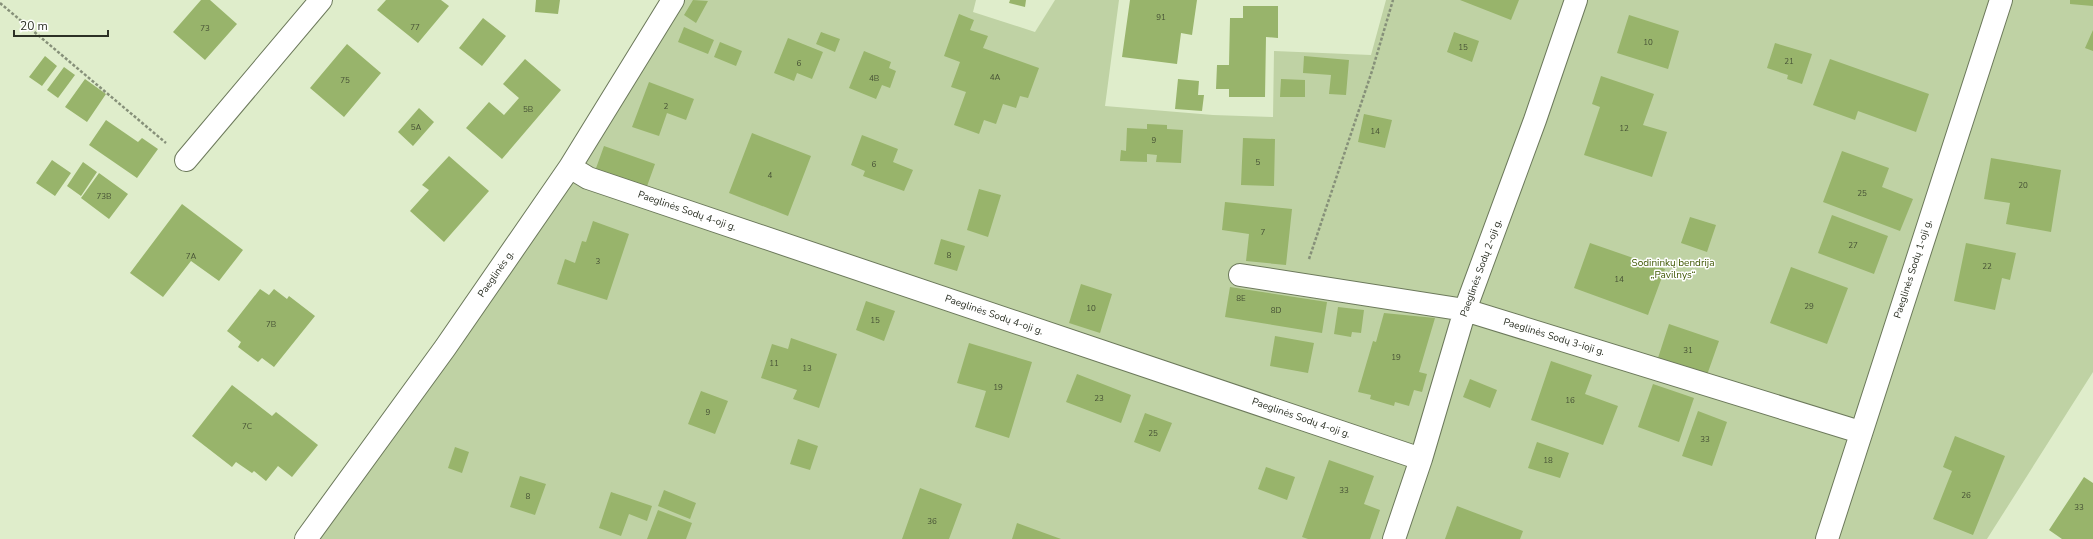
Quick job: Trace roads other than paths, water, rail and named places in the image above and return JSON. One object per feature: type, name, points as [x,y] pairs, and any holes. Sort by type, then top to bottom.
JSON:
[{"type":"street","points":[[186,160],[321,0]]},
{"type":"street","name":"Paeglinės g.","points":[[306,539],[444,348],[570,167],[673,0]]},
{"type":"street","name":"Paeglinės Sodų 2-oji g.","points":[[1394,539],[1421,459],[1465,310],[1535,120],[1576,0]]},
{"type":"street","name":"Paeglinės Sodų 1-oji g.","points":[[1826,539],[2001,0]]},
{"type":"street","name":"Paeglinės Sodų 4-oji g.","points":[[570,167],[588,178],[1421,459]]},
{"type":"street","name":"Paeglinės Sodų 3-ioji g.","points":[[1240,274],[1465,310],[1860,432]]},
{"type":"park label","name":"Sodininkų bendrija „Pavilnys“","points":[[1673,268]]}]
